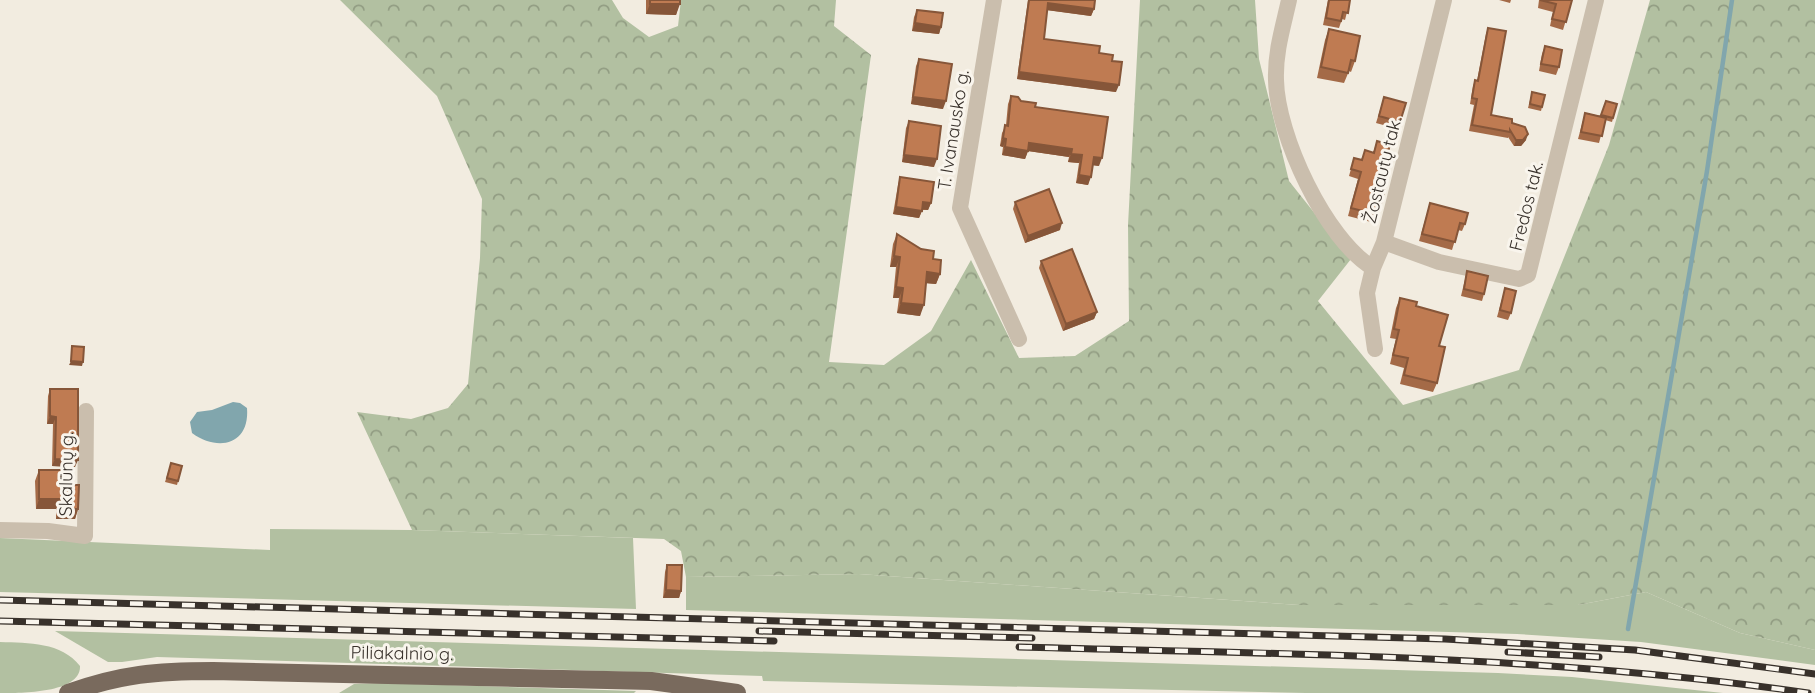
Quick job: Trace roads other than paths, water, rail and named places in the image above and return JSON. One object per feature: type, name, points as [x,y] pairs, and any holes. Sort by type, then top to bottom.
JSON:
[{"type":"main road","name":"Piliakalnio g.","points":[[68,693],[124,676],[156,671],[213,671],[651,681],[737,693]]},
{"type":"street","name":"T. Ivanausko g.","points":[[993,0],[960,208],[1018,339]]},
{"type":"street","points":[[1289,0],[1276,51],[1277,103],[1288,139],[1307,187],[1346,244],[1373,268]]},
{"type":"street","name":"Žostautų tak.","points":[[1375,349],[1367,293],[1373,268],[1384,242],[1444,0]]},
{"type":"street","name":"Fredos tak.","points":[[1384,242],[1439,262],[1519,279],[1528,275],[1596,0]]},
{"type":"street","name":"Skalūnų g.","points":[[0,530],[48,531],[85,536],[86,411]]},
{"type":"water","points":[[233,402],[247,408],[247,420],[238,437],[222,443],[202,439],[192,433],[190,422],[197,412]]},
{"type":"waterway","points":[[1628,629],[1707,171],[1732,0]]},
{"type":"railway","points":[[0,600],[1445,639],[1635,650],[1815,674]]},
{"type":"railway","points":[[0,621],[774,641]]},
{"type":"railway","points":[[759,631],[1032,638]]},
{"type":"railway","points":[[1019,647],[1415,658],[1612,671],[1808,693]]},
{"type":"railway","points":[[1508,652],[1599,657]]}]
